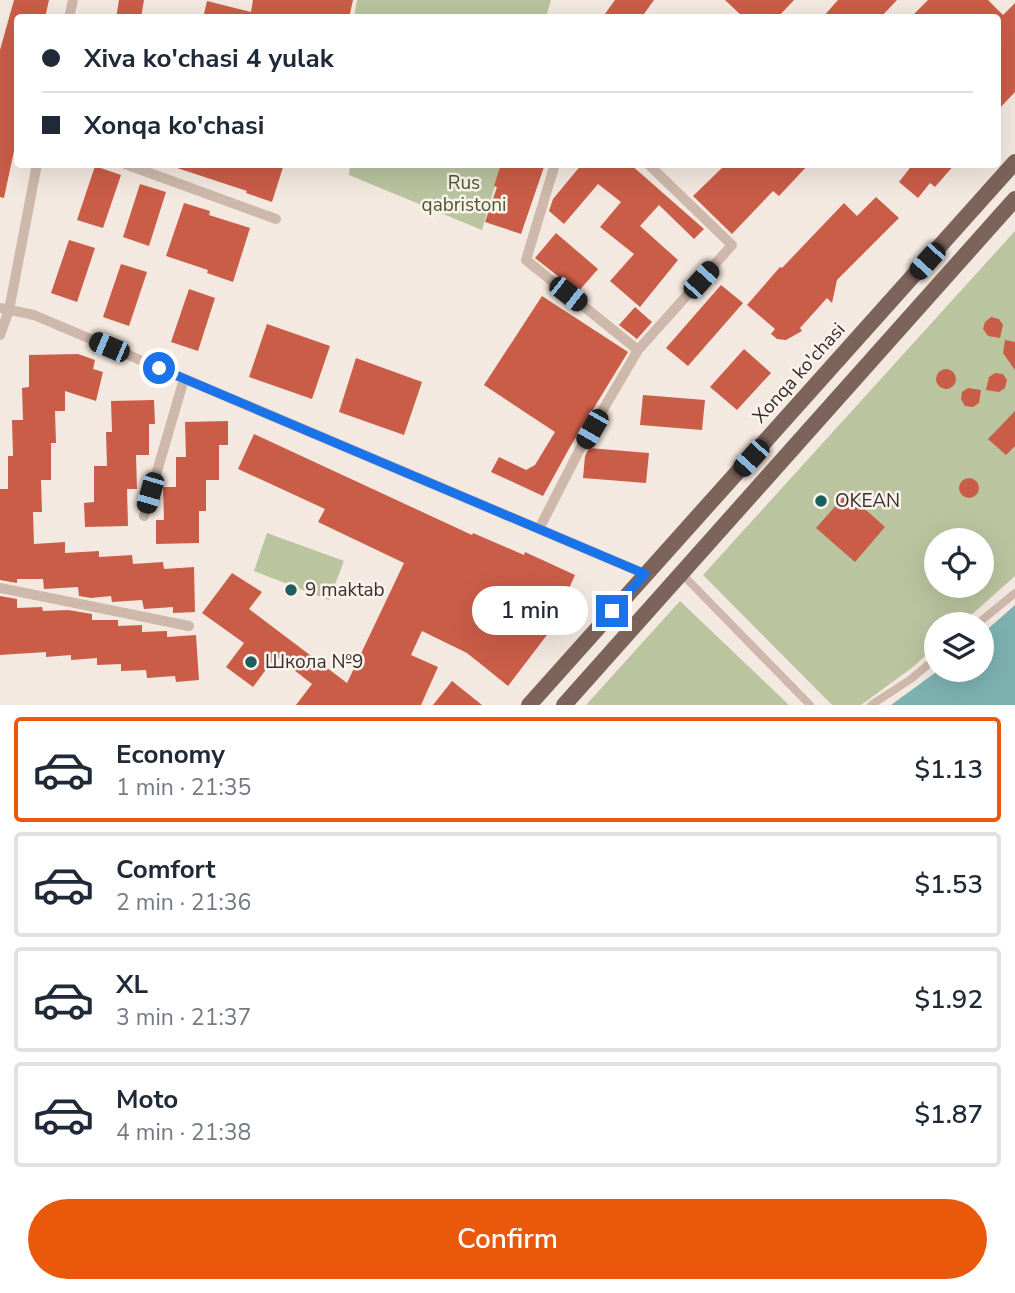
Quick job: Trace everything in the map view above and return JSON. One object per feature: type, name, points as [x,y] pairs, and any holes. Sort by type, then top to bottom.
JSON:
[{"type":"main road","name":"Xonqa ko'chasi","points":[[529,705],[1015,162]]},
{"type":"main road","points":[[564,705],[1015,199]]},
{"type":"street","points":[[0,334],[36,168]]},
{"type":"street","points":[[136,168],[275,219]]},
{"type":"street","points":[[554,168],[526,260],[638,350]]},
{"type":"street","points":[[539,529],[580,449],[638,350],[732,245],[652,168]]},
{"type":"street","points":[[4,309],[34,315],[645,574]]},
{"type":"street","points":[[144,516],[184,379]]},
{"type":"street","points":[[681,573],[809,705]]},
{"type":"street","points":[[0,588],[189,626]]},
{"type":"street","points":[[992,612],[1015,593]]},
{"type":"street","points":[[871,705],[924,668]]},
{"type":"green space","points":[[357,0],[551,0],[547,14],[355,14]]},
{"type":"green space","name":"Rus qabristoni","points":[[350,168],[500,168],[482,230],[349,175]]},
{"type":"green space","points":[[1015,231],[1015,576],[994,595],[994,528],[924,528],[924,598],[990,598],[975,612],[924,612],[924,657],[861,705],[832,705],[703,575]]},
{"type":"green space","points":[[267,533],[344,561],[329,600],[254,571]]},
{"type":"green space","points":[[680,601],[789,705],[586,705]]},
{"type":"water","points":[[1015,605],[1015,705],[891,705],[924,681],[994,682],[994,623]]},
{"type":"building","points":[[14,0],[49,0],[46,14],[14,14],[14,151],[4,198],[0,197],[0,50]]},
{"type":"building","points":[[119,0],[144,0],[142,14],[117,14]]},
{"type":"building","points":[[253,0],[353,0],[350,14],[204,14],[207,1],[251,12]]},
{"type":"building","points":[[615,0],[654,0],[644,14],[605,14]]},
{"type":"building","points":[[725,0],[794,0],[781,14],[740,14]]},
{"type":"building","points":[[838,0],[897,0],[884,14],[826,14]]},
{"type":"building","points":[[928,0],[988,0],[1003,15],[1015,3],[1015,92],[1001,107],[1001,14],[914,14]]},
{"type":"building","points":[[94,168],[121,175],[103,228],[77,220]]},
{"type":"building","points":[[177,168],[283,168],[272,202],[246,193],[247,191]]},
{"type":"building","points":[[500,168],[544,168],[521,234],[485,222],[497,187],[494,186]]},
{"type":"building","points":[[579,168],[635,168],[704,229],[694,239],[659,205],[640,226],[678,260],[640,307],[610,281],[634,254],[600,227],[621,202],[598,184],[564,224],[549,211],[553,199]]},
{"type":"building","points":[[722,168],[805,168],[779,196],[773,191],[732,234],[693,196]]},
{"type":"building","points":[[910,168],[952,168],[935,187],[930,183],[918,198],[899,182]]},
{"type":"building","points":[[140,184],[166,192],[149,246],[123,237]]},
{"type":"building","points":[[876,197],[899,218],[837,280],[832,303],[827,298],[800,328],[802,331],[786,340],[777,339],[771,334],[775,329],[747,305],[780,267],[782,268],[844,203],[857,216]]},
{"type":"building","points":[[184,203],[210,211],[209,215],[250,228],[233,282],[207,273],[208,270],[166,256]]},
{"type":"building","points":[[556,233],[598,269],[578,292],[535,258]]},
{"type":"building","points":[[69,240],[95,248],[77,302],[51,293]]},
{"type":"building","points":[[121,264],[147,272],[129,326],[103,317]]},
{"type":"building","points":[[721,285],[743,303],[688,366],[666,348]]},
{"type":"building","points":[[189,289],[215,298],[198,351],[171,342]]},
{"type":"building","points":[[542,296],[628,352],[543,496],[491,472],[499,457],[526,470],[535,465],[555,432],[484,385]]},
{"type":"building","points":[[635,307],[652,322],[637,339],[619,325]]},
{"type":"building","points":[[991,317],[999,319],[1003,325],[1000,338],[988,336],[983,329],[985,322]]},
{"type":"building","points":[[267,324],[330,346],[312,399],[249,377]]},
{"type":"building","points":[[1005,340],[1015,342],[1015,370],[1003,353]]},
{"type":"building","points":[[744,349],[771,373],[737,410],[710,387]]},
{"type":"building","points":[[78,354],[95,360],[93,369],[103,372],[96,401],[65,391],[65,411],[55,411],[56,443],[51,443],[51,480],[41,480],[42,512],[33,512],[34,544],[65,542],[65,553],[99,551],[99,557],[132,555],[133,564],[163,562],[164,569],[194,567],[195,612],[173,613],[173,607],[144,609],[142,600],[112,602],[111,596],[79,596],[78,587],[44,589],[43,579],[17,579],[17,583],[0,580],[0,489],[8,489],[8,456],[13,456],[12,420],[23,420],[22,388],[29,387],[29,355]]},
{"type":"building","points":[[356,358],[422,382],[404,435],[339,412]]},
{"type":"building","points":[[946,369],[953,372],[956,379],[953,386],[946,389],[939,386],[936,379],[939,372]]},
{"type":"building","points":[[995,373],[1003,374],[1007,380],[1005,388],[999,392],[986,390],[989,377]]},
{"type":"building","points":[[968,388],[981,390],[979,403],[973,407],[965,406],[961,399],[962,392]]},
{"type":"building","points":[[643,395],[705,400],[702,430],[640,425]]},
{"type":"building","points":[[154,400],[155,424],[149,424],[149,455],[136,455],[137,489],[127,489],[128,526],[85,527],[84,503],[94,502],[94,466],[107,466],[106,432],[112,432],[111,401]]},
{"type":"building","points":[[1015,411],[1015,446],[1006,455],[988,439]]},
{"type":"building","points":[[228,421],[228,445],[219,445],[219,480],[206,480],[206,511],[199,511],[199,543],[156,544],[156,520],[164,520],[163,487],[176,487],[176,457],[186,457],[185,422]]},
{"type":"building","points":[[254,434],[472,535],[473,533],[524,555],[525,552],[575,575],[550,631],[508,686],[467,653],[422,631],[411,655],[438,667],[421,705],[296,705],[312,684],[276,656],[253,687],[226,667],[244,643],[202,613],[232,573],[262,592],[249,609],[347,683],[404,563],[318,522],[325,509],[238,469]]},
{"type":"building","points":[[589,448],[649,453],[646,483],[583,478],[585,456]]},
{"type":"building","points":[[969,478],[976,481],[979,488],[976,495],[969,498],[962,495],[959,488],[962,481]]},
{"type":"building","points":[[847,493],[885,527],[855,562],[816,528]]},
{"type":"building","points":[[0,596],[17,599],[17,608],[42,607],[43,611],[68,610],[92,614],[92,620],[118,620],[118,626],[142,625],[142,632],[167,631],[167,637],[196,635],[199,680],[176,682],[175,676],[147,678],[146,670],[121,671],[121,664],[97,665],[97,658],[71,660],[71,655],[46,657],[46,652],[0,655]]},
{"type":"building","points":[[452,681],[482,705],[433,705]]},
{"type":"place","name":"OKEAN","points":[[821,501]]},
{"type":"place","name":"9 maktab","points":[[291,590]]},
{"type":"place","name":"Школа №9","points":[[251,662]]},
{"type":"route","points":[[159,368],[645,574],[612,611]]}]
